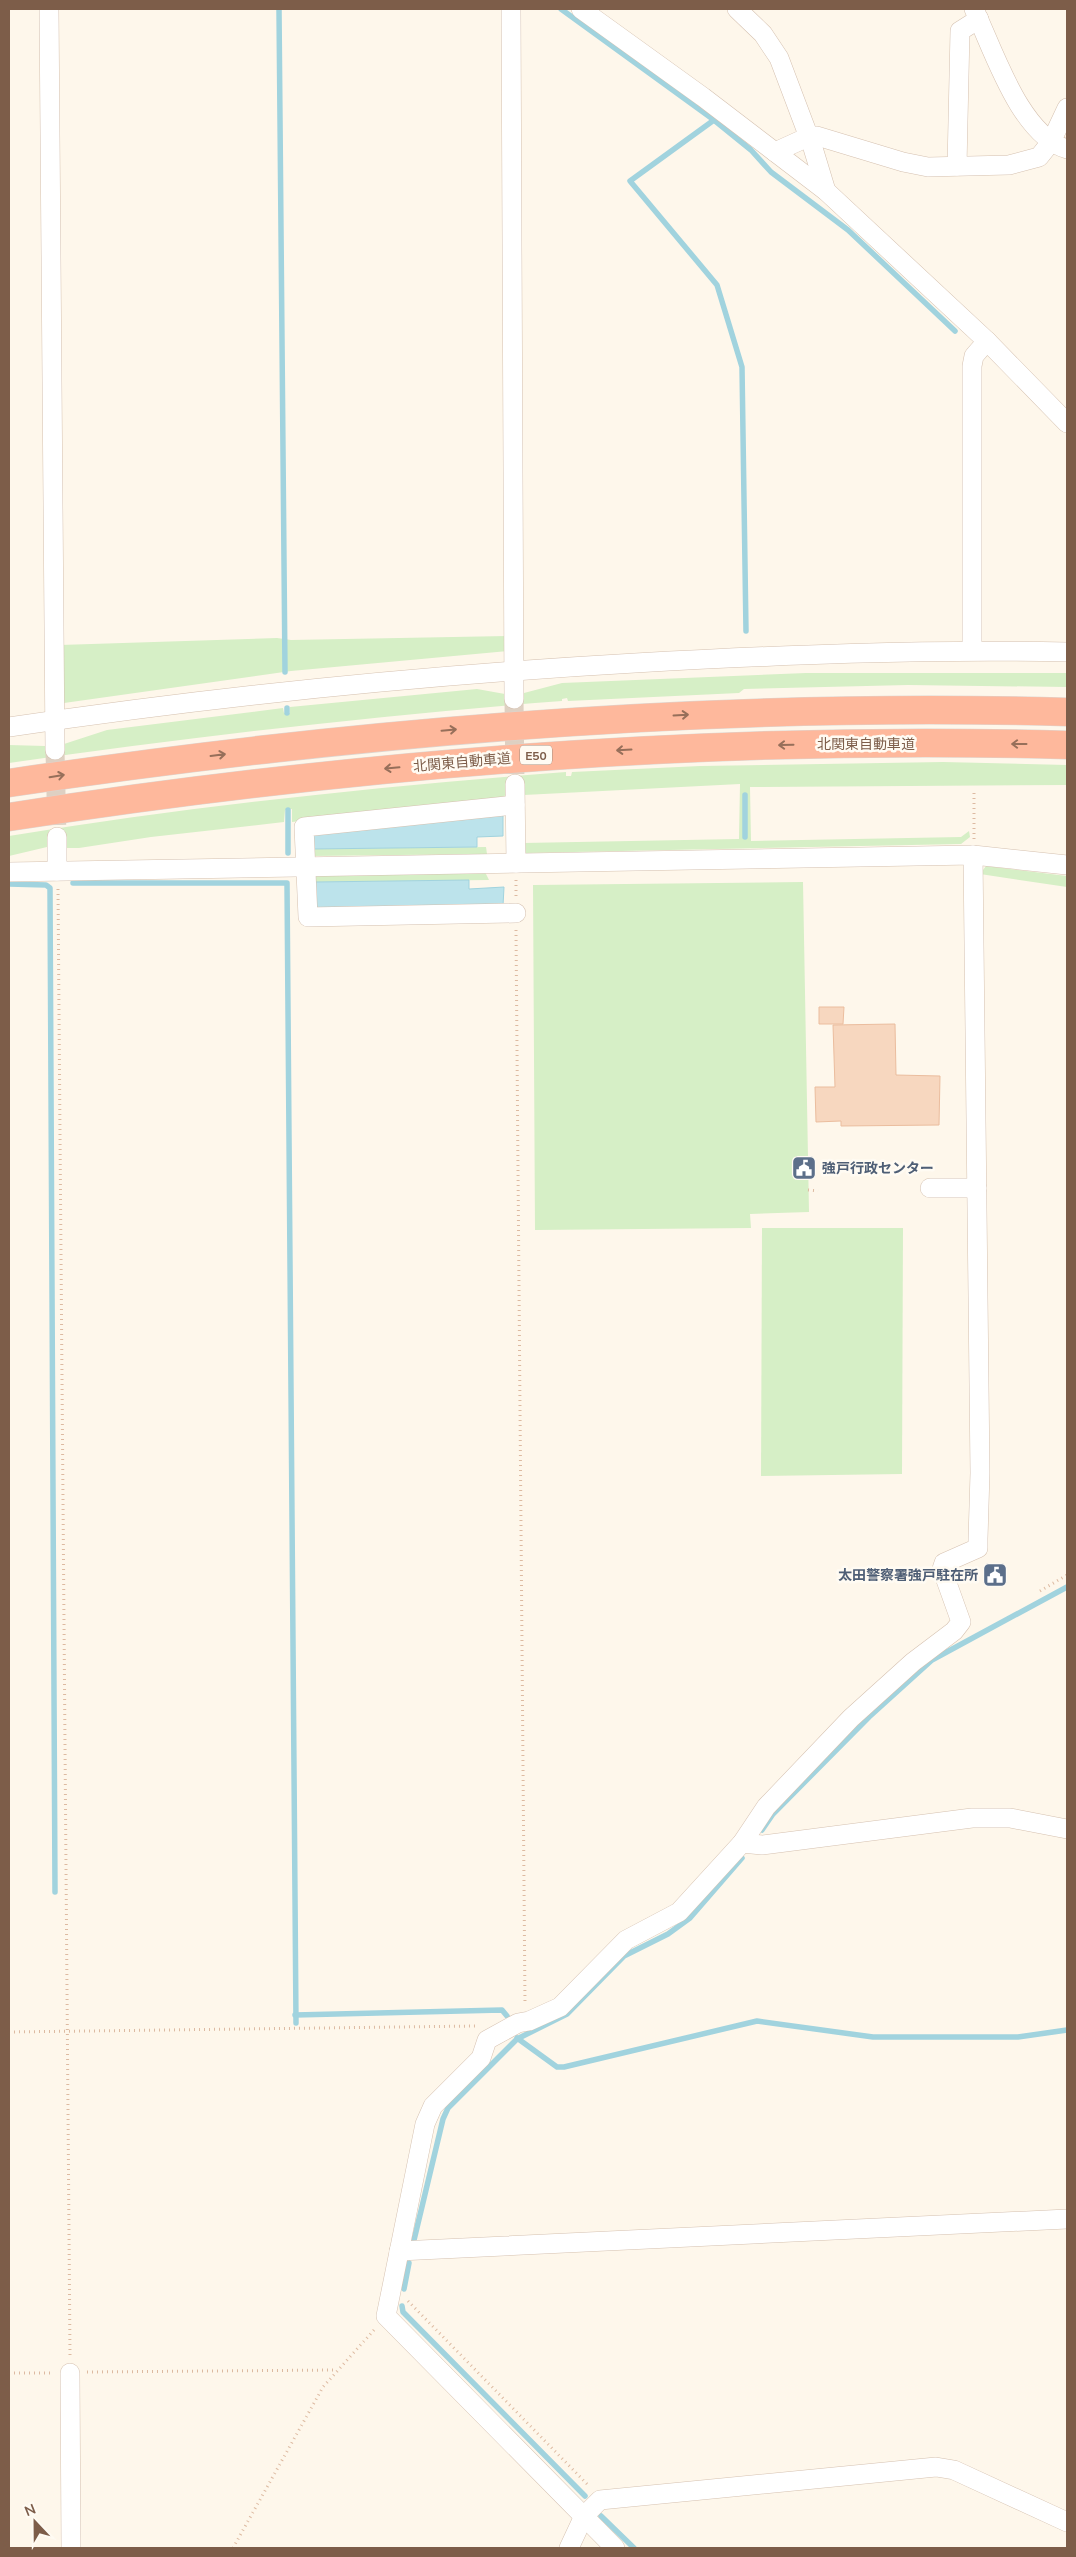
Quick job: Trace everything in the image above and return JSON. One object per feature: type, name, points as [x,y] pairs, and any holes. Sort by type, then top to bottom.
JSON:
[{"type":"highway","points":[[9,783],[120,767],[339,740],[531,723],[868,710],[1067,712]]},
{"type":"highway","name":"北関東自動車道","points":[[9,817],[128,798],[322,775],[535,755],[710,746],[870,743],[1067,744]]},
{"type":"street","points":[[49,9],[55,750]]},
{"type":"street","points":[[511,9],[514,699]]},
{"type":"street","points":[[581,9],[703,97],[826,192],[987,341],[1067,423]]},
{"type":"street","points":[[737,9],[763,34],[779,58],[826,192]]},
{"type":"street","points":[[957,166],[960,31],[977,14],[1016,99],[1031,124],[1059,145]]},
{"type":"street","points":[[775,152],[808,137],[827,137],[903,162],[928,167],[1010,165],[1039,157],[1059,145],[1067,108]]},
{"type":"street","points":[[972,650],[972,366],[974,356],[987,341]]},
{"type":"street","points":[[9,727],[365,682],[514,670],[810,654],[972,650],[1067,652]]},
{"type":"street","points":[[515,784],[516,863]]},
{"type":"street","points":[[515,805],[304,827],[308,917],[516,913]]},
{"type":"street","points":[[57,836],[57,870]]},
{"type":"street","points":[[615,2548],[386,2316],[425,2124],[433,2106],[481,2058],[487,2040],[512,2025],[529,2021],[560,2007],[626,1940],[679,1912],[742,1843],[766,1807],[851,1718],[913,1662],[954,1631],[961,1622],[942,1569],[944,1563],[949,1560],[978,1548],[980,1473],[973,854]]},
{"type":"street","points":[[9,872],[973,854],[1067,865]]},
{"type":"street","points":[[930,1188],[977,1188]]},
{"type":"street","points":[[742,1843],[770,1844],[972,1818],[1010,1818],[1067,1829]]},
{"type":"street","points":[[399,2252],[1067,2219]]},
{"type":"street","points":[[70,2372],[70,2548]]},
{"type":"street","points":[[568,2548],[584,2516],[600,2500],[936,2467],[954,2470],[1067,2522]]},
{"type":"path","points":[[973,854],[974,792]]},
{"type":"path","points":[[9,2032],[512,2025],[525,2007],[516,863]]},
{"type":"path","points":[[57,870],[70,2372]]},
{"type":"path","points":[[808,1190],[818,1191]]},
{"type":"path","points":[[1040,1591],[1067,1575]]},
{"type":"path","points":[[392,2288],[400,2293],[587,2483],[600,2500]]},
{"type":"path","points":[[233,2548],[323,2387],[336,2370],[350,2358],[386,2316]]},
{"type":"path","points":[[9,2373],[336,2370]]},
{"type":"green space","points":[[507,636],[508,651],[291,671],[64,703],[60,645],[277,638],[291,640]]},
{"type":"green space","points":[[806,673],[1067,673],[1067,687],[908,685],[744,689],[739,693],[568,701],[567,698],[562,699],[562,701],[423,713],[147,744],[9,763],[9,745],[45,746],[46,750],[62,750],[64,744],[107,730],[283,708],[284,713],[290,713],[290,707],[477,689],[505,694],[505,699],[522,698],[524,693],[562,683]]},
{"type":"green space","points":[[943,762],[1067,765],[1067,785],[750,787],[751,841],[961,837],[969,831],[970,837],[961,844],[526,853],[523,843],[739,839],[740,784],[524,795],[524,783],[508,784],[508,794],[499,799],[292,822],[292,809],[285,810],[284,822],[151,837],[79,848],[65,848],[48,837],[47,847],[9,856],[9,836],[148,815],[356,790],[566,772],[566,776],[571,776],[572,772],[700,766]]},
{"type":"green space","points":[[486,847],[487,854],[311,856],[311,849]]},
{"type":"green space","points":[[986,866],[1067,876],[1067,887],[980,874]]},
{"type":"green space","points":[[485,872],[489,880],[315,882],[314,876]]},
{"type":"green space","points":[[803,882],[809,1212],[750,1214],[751,1228],[535,1230],[533,885]]},
{"type":"green space","points":[[762,1228],[903,1228],[902,1474],[761,1476]]},
{"type":"water","points":[[503,814],[503,836],[477,837],[477,847],[311,849],[313,833]]},
{"type":"water","points":[[469,880],[469,889],[504,887],[503,906],[316,910],[315,882]]},
{"type":"building","points":[[819,1007],[844,1007],[843,1024],[819,1024]]},
{"type":"building","points":[[895,1024],[896,1075],[940,1076],[939,1125],[841,1126],[841,1121],[816,1122],[815,1087],[835,1087],[833,1025]]},
{"type":"waterway","points":[[279,9],[285,672]]},
{"type":"waterway","points":[[561,9],[714,120],[751,150],[771,172],[848,230],[955,331]]},
{"type":"waterway","points":[[714,120],[630,181],[717,285],[742,367],[746,631]]},
{"type":"waterway","points":[[287,708],[287,713]]},
{"type":"waterway","points":[[745,795],[745,837]]},
{"type":"waterway","points":[[288,810],[288,853]]},
{"type":"waterway","points":[[73,883],[287,883],[296,2023]]},
{"type":"waterway","points":[[9,884],[46,885],[50,888],[55,1892]]},
{"type":"waterway","points":[[762,1830],[773,1814],[869,1717],[932,1660],[1067,1587]]},
{"type":"waterway","points":[[414,2240],[443,2119],[448,2108],[517,2039],[567,2014],[624,1956],[668,1934],[690,1918],[742,1858]]},
{"type":"waterway","points":[[295,2015],[502,2010],[507,2016]]},
{"type":"waterway","points":[[517,2038],[557,2067],[564,2067],[757,2021],[873,2037],[1018,2037],[1067,2030]]},
{"type":"waterway","points":[[404,2289],[409,2263]]},
{"type":"waterway","points":[[402,2306],[403,2312],[585,2496]]},
{"type":"waterway","points":[[601,2516],[634,2548]]},
{"type":"tunnel","points":[[514,699],[515,784]]},
{"type":"tunnel","points":[[55,750],[57,837]]},
{"type":"place","name":"強戸行政センター","points":[[804,1168]]},
{"type":"place","name":"太田警察署強戸駐在所","points":[[995,1575]]}]
